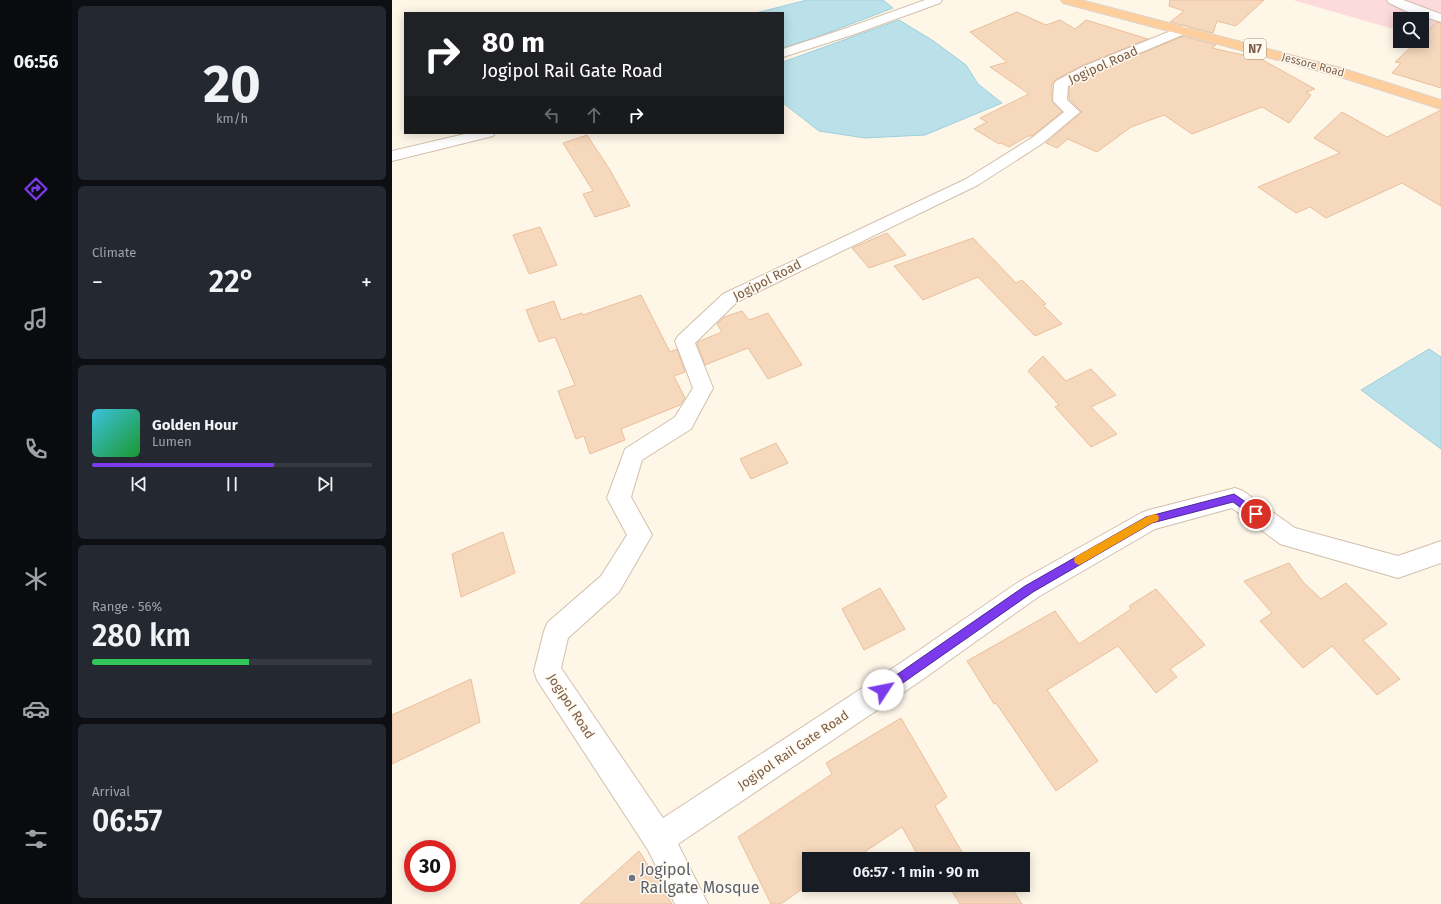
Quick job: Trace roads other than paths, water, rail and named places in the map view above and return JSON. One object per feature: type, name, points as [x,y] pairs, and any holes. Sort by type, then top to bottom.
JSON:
[{"type":"highway","name":"Jessore Road","points":[[1067,0],[1339,72],[1441,105]]},
{"type":"street","points":[[784,53],[848,32],[936,0]]},
{"type":"street","points":[[1393,0],[1410,8],[1441,18]]},
{"type":"street","name":"Jogipol Road","points":[[659,839],[547,671],[557,631],[610,584],[640,535],[619,498],[633,456],[684,423],[702,388],[685,341],[730,298],[972,182],[1038,140],[1074,112],[1060,101],[1060,84],[1087,70],[1183,30]]},
{"type":"street","points":[[392,156],[484,134]]},
{"type":"street","name":"Jogipol Rail Gate Road","points":[[659,839],[909,673],[1029,589],[1149,520],[1234,498],[1288,537],[1398,567],[1441,552]]},
{"type":"street","points":[[659,839],[692,904]]},
{"type":"water","points":[[807,0],[883,0],[893,8],[817,37],[784,48],[784,12],[760,12]]},
{"type":"water","points":[[899,20],[932,40],[966,65],[978,84],[1002,103],[925,135],[865,138],[819,131],[784,104],[784,62]]},
{"type":"water","points":[[1429,349],[1441,357],[1441,449],[1361,390]]},
{"type":"place","name":"Jogipol Railgate Mosque","points":[[632,878]]}]
